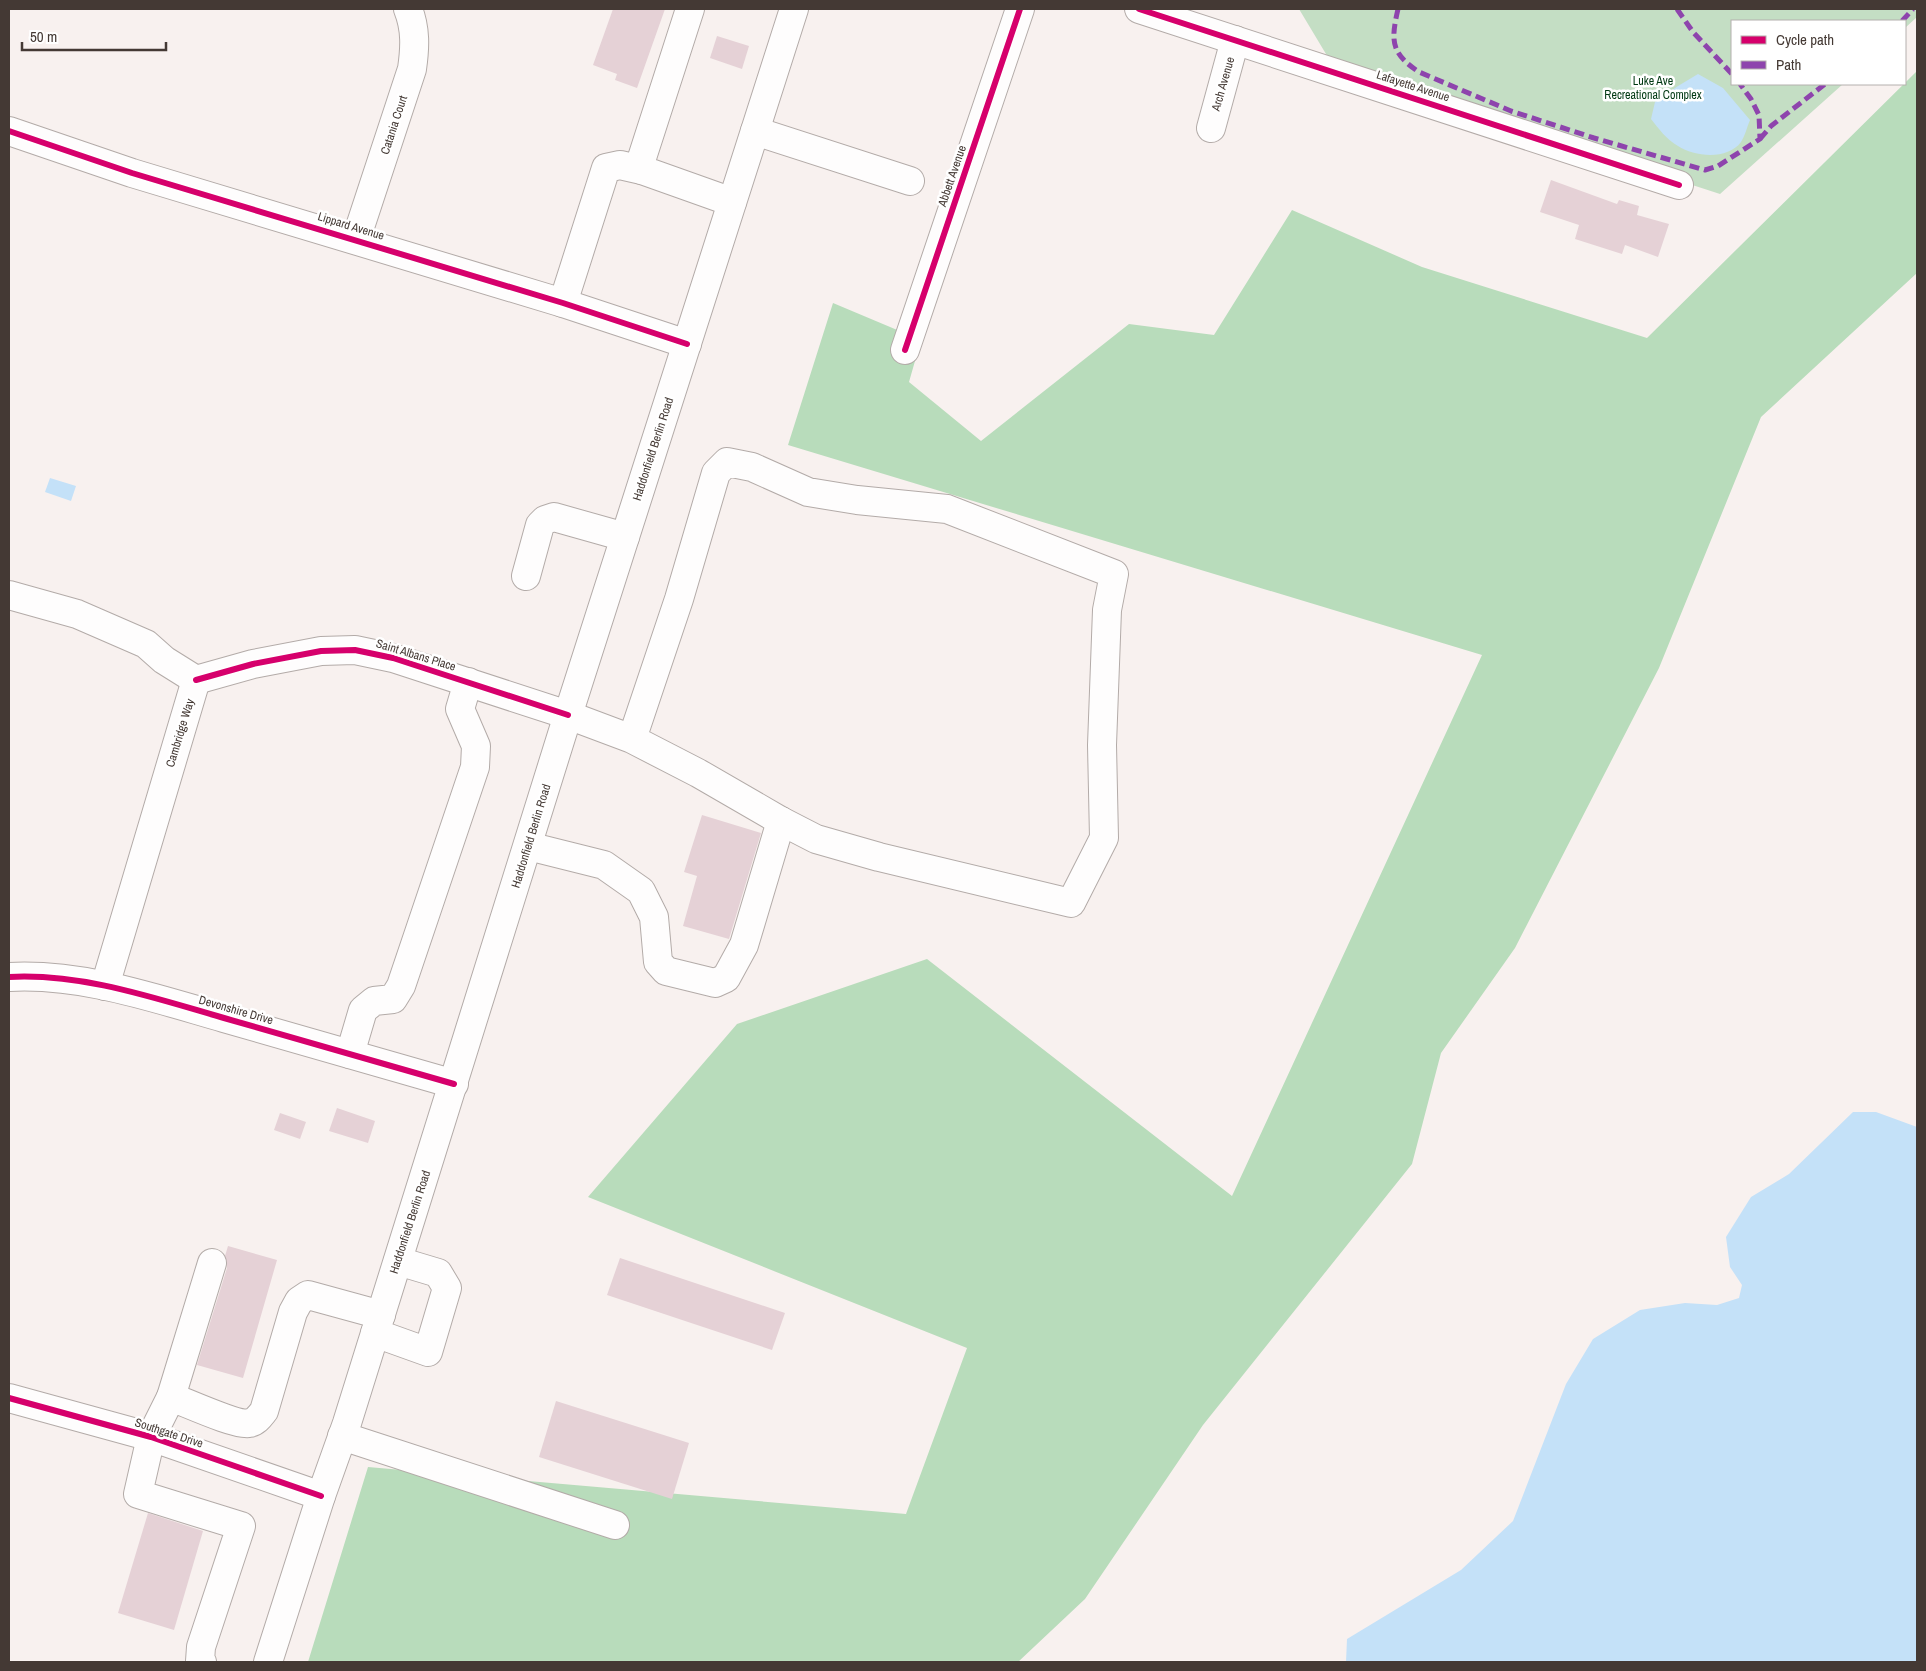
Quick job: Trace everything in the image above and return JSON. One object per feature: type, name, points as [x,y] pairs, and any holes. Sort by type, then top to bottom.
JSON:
[{"type":"street","name":"Catania Court","points":[[356,239],[412,69],[415,45],[414,22],[408,9]]},
{"type":"street","points":[[642,170],[640,164],[690,9]]},
{"type":"street","name":"Haddonfield Berlin Road","points":[[268,1662],[378,1324],[568,715],[794,9]]},
{"type":"street","name":"Abbett Avenue","points":[[905,350],[1020,9]]},
{"type":"street","name":"Lafayette Avenue","points":[[1139,9],[1679,185]]},
{"type":"street","name":"Arch Avenue","points":[[1210,128],[1236,40]]},
{"type":"street","name":"Lippard Avenue","points":[[9,130],[132,173],[356,239],[563,303],[687,344]]},
{"type":"street","points":[[755,131],[910,181]]},
{"type":"street","points":[[563,303],[606,168],[620,165],[642,170],[732,202]]},
{"type":"street","name":"Saint Albans Place","points":[[196,680],[272,660],[321,651],[355,650],[393,658],[568,715],[632,739],[698,773],[816,839],[1071,903],[1104,838],[1102,745],[1107,610],[1114,574],[947,509],[857,500],[808,492],[752,467],[727,462],[716,472],[679,599],[632,739]]},
{"type":"street","points":[[526,576],[540,525],[545,520],[554,517],[625,536]]},
{"type":"street","points":[[9,595],[78,614],[146,644],[164,660],[196,680]]},
{"type":"street","name":"Cambridge Way","points":[[105,986],[196,680]]},
{"type":"street","points":[[350,1054],[363,1010],[374,1001],[392,999],[401,986],[475,767],[476,746],[460,709],[468,682]]},
{"type":"street","points":[[528,846],[604,865],[641,891],[654,917],[658,962],[666,971],[715,983],[726,978],[744,945],[781,821]]},
{"type":"street","name":"Devonshire Drive","points":[[9,977],[23,976],[77,981],[141,994],[454,1084]]},
{"type":"street","points":[[171,1397],[236,1422],[249,1424],[258,1418],[264,1411],[294,1312],[299,1301],[308,1295],[378,1324],[428,1352],[447,1288],[438,1272],[398,1261]]},
{"type":"street","points":[[202,1662],[200,1661],[201,1647],[241,1526],[138,1494],[151,1438],[171,1397],[212,1263]]},
{"type":"street","name":"Southgate Drive","points":[[9,1398],[151,1438],[321,1496]]},
{"type":"street","points":[[342,1436],[615,1525]]},
{"type":"green space","name":"Luke Ave Recreational Complex","points":[[1299,9],[1917,9],[1917,17],[1906,27],[1906,20],[1731,20],[1731,85],[1842,85],[1720,194],[1335,69]]},
{"type":"green space","points":[[1917,71],[1917,273],[1761,417],[1659,668],[1515,948],[1441,1053],[1412,1164],[1203,1425],[1085,1599],[1018,1662],[308,1662],[368,1467],[906,1514],[967,1348],[588,1197],[737,1024],[927,959],[1232,1196],[1482,655],[788,445],[833,303],[921,340],[909,382],[981,441],[1129,324],[1214,335],[1292,210],[1422,267],[1647,338],[1903,85],[1906,85],[1906,82]]},
{"type":"water","points":[[1698,74],[1723,88],[1750,120],[1741,142],[1728,152],[1711,155],[1685,150],[1663,134],[1651,119],[1655,102]]},
{"type":"water","points":[[50,478],[76,486],[71,501],[45,492]]},
{"type":"water","points":[[1853,1112],[1876,1112],[1917,1127],[1917,1662],[1346,1662],[1347,1639],[1461,1570],[1513,1521],[1566,1384],[1593,1339],[1640,1310],[1685,1303],[1717,1305],[1739,1298],[1742,1285],[1730,1267],[1726,1237],[1751,1197],[1789,1174]]},
{"type":"building","points":[[613,9],[665,9],[637,88],[615,80],[617,74],[593,65]]},
{"type":"building","points":[[717,36],[749,46],[742,69],[710,58]]},
{"type":"building","points":[[1551,180],[1617,204],[1619,200],[1639,206],[1637,215],[1669,224],[1658,257],[1625,245],[1622,254],[1575,239],[1579,225],[1540,212]]},
{"type":"building","points":[[702,815],[761,833],[729,939],[683,926],[697,876],[684,872]]},
{"type":"building","points":[[337,1108],[375,1121],[368,1143],[329,1131]]},
{"type":"building","points":[[280,1113],[306,1122],[300,1139],[274,1130]]},
{"type":"building","points":[[228,1246],[277,1260],[243,1378],[197,1365],[227,1268],[225,1256]]},
{"type":"building","points":[[620,1258],[785,1313],[772,1350],[607,1295]]},
{"type":"building","points":[[556,1401],[689,1443],[672,1499],[539,1457]]},
{"type":"building","points":[[148,1513],[203,1531],[174,1630],[118,1613]]},
{"type":"marked path","points":[[1398,9],[1394,29],[1395,45],[1402,58],[1419,72],[1511,111],[1594,138],[1705,170],[1718,166],[1760,139],[1759,115],[1741,85]]},
{"type":"marked path","points":[[1677,9],[1693,32],[1731,73]]},
{"type":"marked path","points":[[1903,20],[1913,9]]},
{"type":"marked path","points":[[1760,139],[1771,126],[1824,85]]},
{"type":"cycle path","points":[[905,350],[1020,9]]},
{"type":"cycle path","points":[[1139,9],[1679,185]]},
{"type":"cycle path","points":[[9,131],[132,173],[563,303],[687,344]]},
{"type":"cycle path","points":[[196,680],[253,664],[321,651],[355,650],[393,658],[568,715]]},
{"type":"cycle path","points":[[9,977],[64,979],[118,988],[454,1084]]},
{"type":"cycle path","points":[[9,1398],[151,1437],[321,1496]]}]
